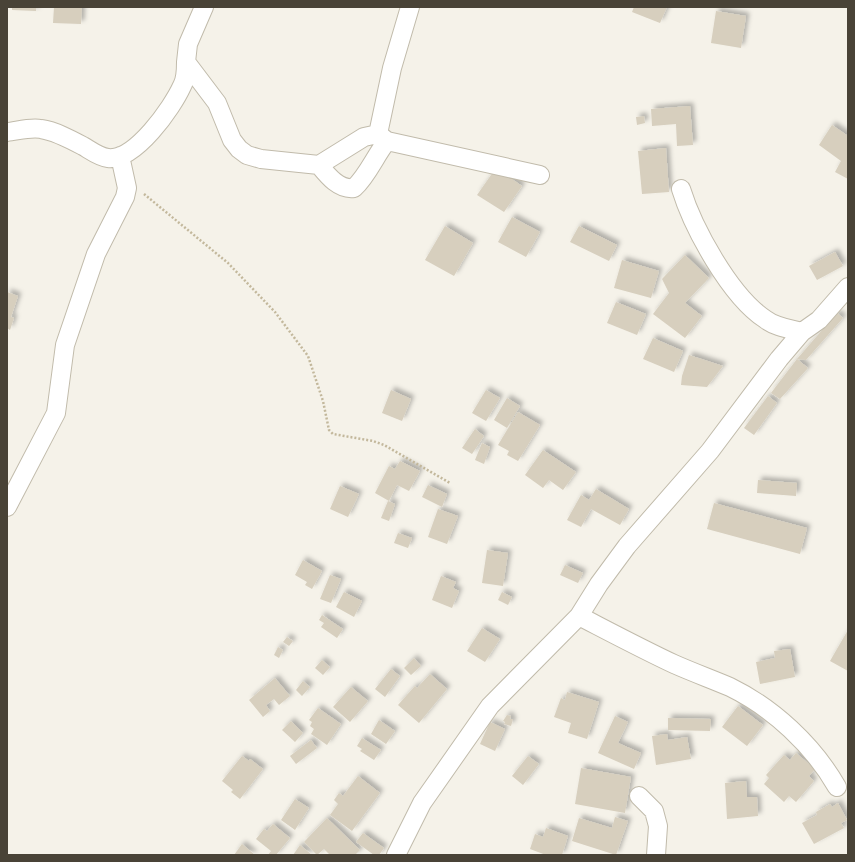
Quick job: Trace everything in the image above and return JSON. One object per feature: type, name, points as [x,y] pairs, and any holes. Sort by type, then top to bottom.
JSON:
[{"type":"street","points":[[122,164],[130,151],[166,114],[183,85],[188,44],[204,7]]},
{"type":"street","points":[[319,165],[339,185],[348,189],[354,188],[363,178],[377,153],[383,137],[392,68],[410,7]]},
{"type":"street","points":[[186,62],[217,103],[232,140],[239,149],[260,159],[319,165],[364,137],[383,137],[540,175]]},
{"type":"street","points":[[7,132],[41,129],[67,137],[103,157],[114,158],[122,164],[127,188],[125,197],[96,254],[65,345],[56,413],[7,507]]},
{"type":"street","points":[[681,189],[687,210],[737,294],[764,319],[772,324],[802,332]]},
{"type":"street","points":[[400,853],[422,803],[490,706],[579,616],[599,584],[627,546],[710,451],[779,359],[802,332],[819,320],[848,287]]},
{"type":"street","points":[[579,616],[674,664],[731,688],[765,709],[800,739],[828,771],[837,787]]},
{"type":"street","points":[[639,796],[654,811],[658,826],[656,855]]},
{"type":"path","points":[[122,164],[148,199],[228,263],[275,312],[308,356],[323,401],[329,430],[333,434],[373,441],[384,445],[450,483]]},
{"type":"building","points":[[12,7],[36,7],[36,11],[12,10]]},
{"type":"building","points":[[54,7],[82,7],[81,24],[53,23]]},
{"type":"building","points":[[634,7],[667,7],[660,23],[632,12]]},
{"type":"building","points":[[716,11],[746,16],[741,48],[711,43]]},
{"type":"building","points":[[690,106],[693,145],[677,146],[676,124],[652,126],[651,109]]},
{"type":"building","points":[[644,116],[645,123],[637,125],[636,117]]},
{"type":"building","points":[[832,125],[848,136],[848,179],[835,172],[841,161],[819,145]]},
{"type":"building","points":[[666,148],[669,192],[642,194],[638,151]]},
{"type":"building","points":[[496,168],[522,186],[504,212],[477,195]]},
{"type":"building","points":[[512,217],[540,232],[526,257],[498,242]]},
{"type":"building","points":[[445,226],[473,243],[454,276],[425,260]]},
{"type":"building","points":[[579,226],[617,245],[609,261],[570,242]]},
{"type":"building","points":[[835,252],[843,266],[817,280],[809,266]]},
{"type":"building","points":[[685,255],[709,278],[685,303],[702,316],[685,338],[653,314],[669,293],[662,279]]},
{"type":"building","points":[[622,260],[659,271],[651,298],[614,288]]},
{"type":"building","points":[[7,292],[18,296],[11,317],[14,318],[10,330],[7,328]]},
{"type":"building","points":[[616,302],[646,314],[637,335],[607,323]]},
{"type":"building","points":[[837,313],[843,318],[806,360],[797,359]]},
{"type":"building","points":[[653,338],[683,351],[674,372],[643,359]]},
{"type":"building","points":[[689,355],[723,366],[707,387],[681,385],[682,376]]},
{"type":"building","points":[[797,359],[808,368],[780,399],[771,393]]},
{"type":"building","points":[[391,390],[411,399],[402,421],[382,413]]},
{"type":"building","points":[[486,390],[500,398],[486,421],[472,413]]},
{"type":"building","points":[[768,396],[777,403],[754,435],[744,428]]},
{"type":"building","points":[[507,398],[520,406],[507,428],[494,420]]},
{"type":"building","points":[[518,412],[540,425],[518,461],[507,455],[509,451],[498,445]]},
{"type":"building","points":[[475,429],[484,436],[472,454],[462,448]]},
{"type":"building","points":[[482,443],[490,447],[484,464],[475,460]]},
{"type":"building","points":[[543,450],[576,472],[563,490],[549,480],[543,488],[525,475]]},
{"type":"building","points":[[400,461],[420,471],[409,491],[397,485],[389,501],[375,493],[389,466],[395,469]]},
{"type":"building","points":[[758,480],[797,483],[796,496],[757,493]]},
{"type":"building","points":[[428,485],[447,494],[442,507],[422,497]]},
{"type":"building","points":[[340,486],[359,494],[348,517],[330,509]]},
{"type":"building","points":[[596,489],[629,509],[620,525],[591,509],[581,527],[567,520],[581,495],[589,500]]},
{"type":"building","points":[[388,501],[395,504],[389,521],[381,518]]},
{"type":"building","points":[[714,503],[807,528],[800,554],[707,529]]},
{"type":"building","points":[[438,509],[458,516],[447,544],[428,537]]},
{"type":"building","points":[[398,533],[412,538],[408,548],[394,543]]},
{"type":"building","points":[[487,550],[508,553],[503,586],[482,583]]},
{"type":"building","points":[[303,560],[322,571],[312,589],[305,585],[307,582],[295,575]]},
{"type":"building","points":[[565,565],[583,573],[578,583],[560,575]]},
{"type":"building","points":[[330,575],[341,579],[331,603],[320,599]]},
{"type":"building","points":[[441,576],[456,582],[453,588],[459,591],[452,608],[432,600]]},
{"type":"building","points":[[344,592],[362,601],[354,617],[336,607]]},
{"type":"building","points":[[502,592],[512,597],[508,605],[498,600]]},
{"type":"building","points":[[322,615],[343,629],[337,638],[321,627],[324,623],[319,620]]},
{"type":"building","points":[[482,628],[500,639],[485,662],[467,651]]},
{"type":"building","points":[[848,630],[848,671],[830,661]]},
{"type":"building","points":[[287,637],[293,641],[289,646],[283,642]]},
{"type":"building","points":[[278,647],[283,650],[279,658],[274,655]]},
{"type":"building","points":[[790,649],[795,677],[760,684],[756,662],[775,658],[774,651]]},
{"type":"building","points":[[414,658],[421,666],[411,675],[404,668]]},
{"type":"building","points":[[322,660],[330,667],[323,675],[315,668]]},
{"type":"building","points":[[391,669],[400,676],[385,697],[375,689]]},
{"type":"building","points":[[430,674],[447,689],[419,723],[398,705],[415,686],[417,688]]},
{"type":"building","points":[[275,678],[290,696],[279,705],[274,699],[266,705],[270,711],[263,717],[249,700]]},
{"type":"building","points":[[303,681],[310,687],[302,696],[296,690]]},
{"type":"building","points":[[351,687],[368,701],[350,722],[333,707]]},
{"type":"building","points":[[567,692],[599,702],[587,739],[568,733],[571,723],[554,717],[561,698],[565,700]]},
{"type":"building","points":[[738,706],[763,725],[747,746],[722,727]]},
{"type":"building","points":[[318,708],[341,724],[327,745],[311,734],[314,729],[310,726],[312,722],[309,720]]},
{"type":"building","points":[[507,715],[511,716],[510,719],[513,719],[511,726],[504,724],[505,722],[503,721]]},
{"type":"building","points":[[615,716],[628,722],[618,743],[641,753],[634,769],[598,753]]},
{"type":"building","points":[[668,718],[711,719],[710,731],[668,730]]},
{"type":"building","points":[[379,720],[395,731],[386,744],[371,734]]},
{"type":"building","points":[[291,721],[303,733],[295,742],[282,730]]},
{"type":"building","points":[[490,722],[505,729],[495,751],[480,744]]},
{"type":"building","points":[[667,734],[668,740],[687,737],[691,759],[656,765],[652,736]]},
{"type":"building","points":[[362,738],[381,750],[374,760],[360,751],[362,749],[357,746]]},
{"type":"building","points":[[311,740],[317,748],[296,764],[290,756]]},
{"type":"building","points":[[796,753],[815,769],[809,776],[814,781],[796,802],[789,796],[784,802],[764,784],[769,778],[766,775],[784,755],[790,760]]},
{"type":"building","points":[[242,756],[249,761],[250,759],[263,769],[240,799],[231,792],[233,790],[222,781]]},
{"type":"building","points":[[528,756],[539,764],[523,785],[512,776]]},
{"type":"building","points":[[581,768],[631,777],[625,813],[575,804]]},
{"type":"building","points":[[358,776],[380,793],[352,831],[330,815],[338,804],[334,800],[339,793],[343,796]]},
{"type":"building","points":[[746,781],[747,797],[757,797],[758,816],[727,819],[725,783]]},
{"type":"building","points":[[295,799],[309,808],[295,830],[281,820]]},
{"type":"building","points":[[838,803],[847,820],[841,823],[844,828],[814,844],[802,823],[817,815],[816,812],[830,804],[832,807]]},
{"type":"building","points":[[615,817],[628,821],[616,855],[572,841],[579,818],[612,828]]},
{"type":"building","points":[[327,818],[360,850],[355,855],[330,855],[324,849],[317,855],[304,842]]},
{"type":"building","points":[[273,824],[290,838],[276,855],[268,855],[271,851],[256,839],[264,829],[267,831]]},
{"type":"building","points":[[546,828],[568,836],[562,855],[546,855],[530,849],[535,834],[543,837]]},
{"type":"building","points":[[363,833],[384,848],[379,855],[374,855],[356,842]]},
{"type":"building","points":[[242,844],[255,855],[234,855]]},
{"type":"building","points":[[300,845],[312,855],[293,855]]}]
